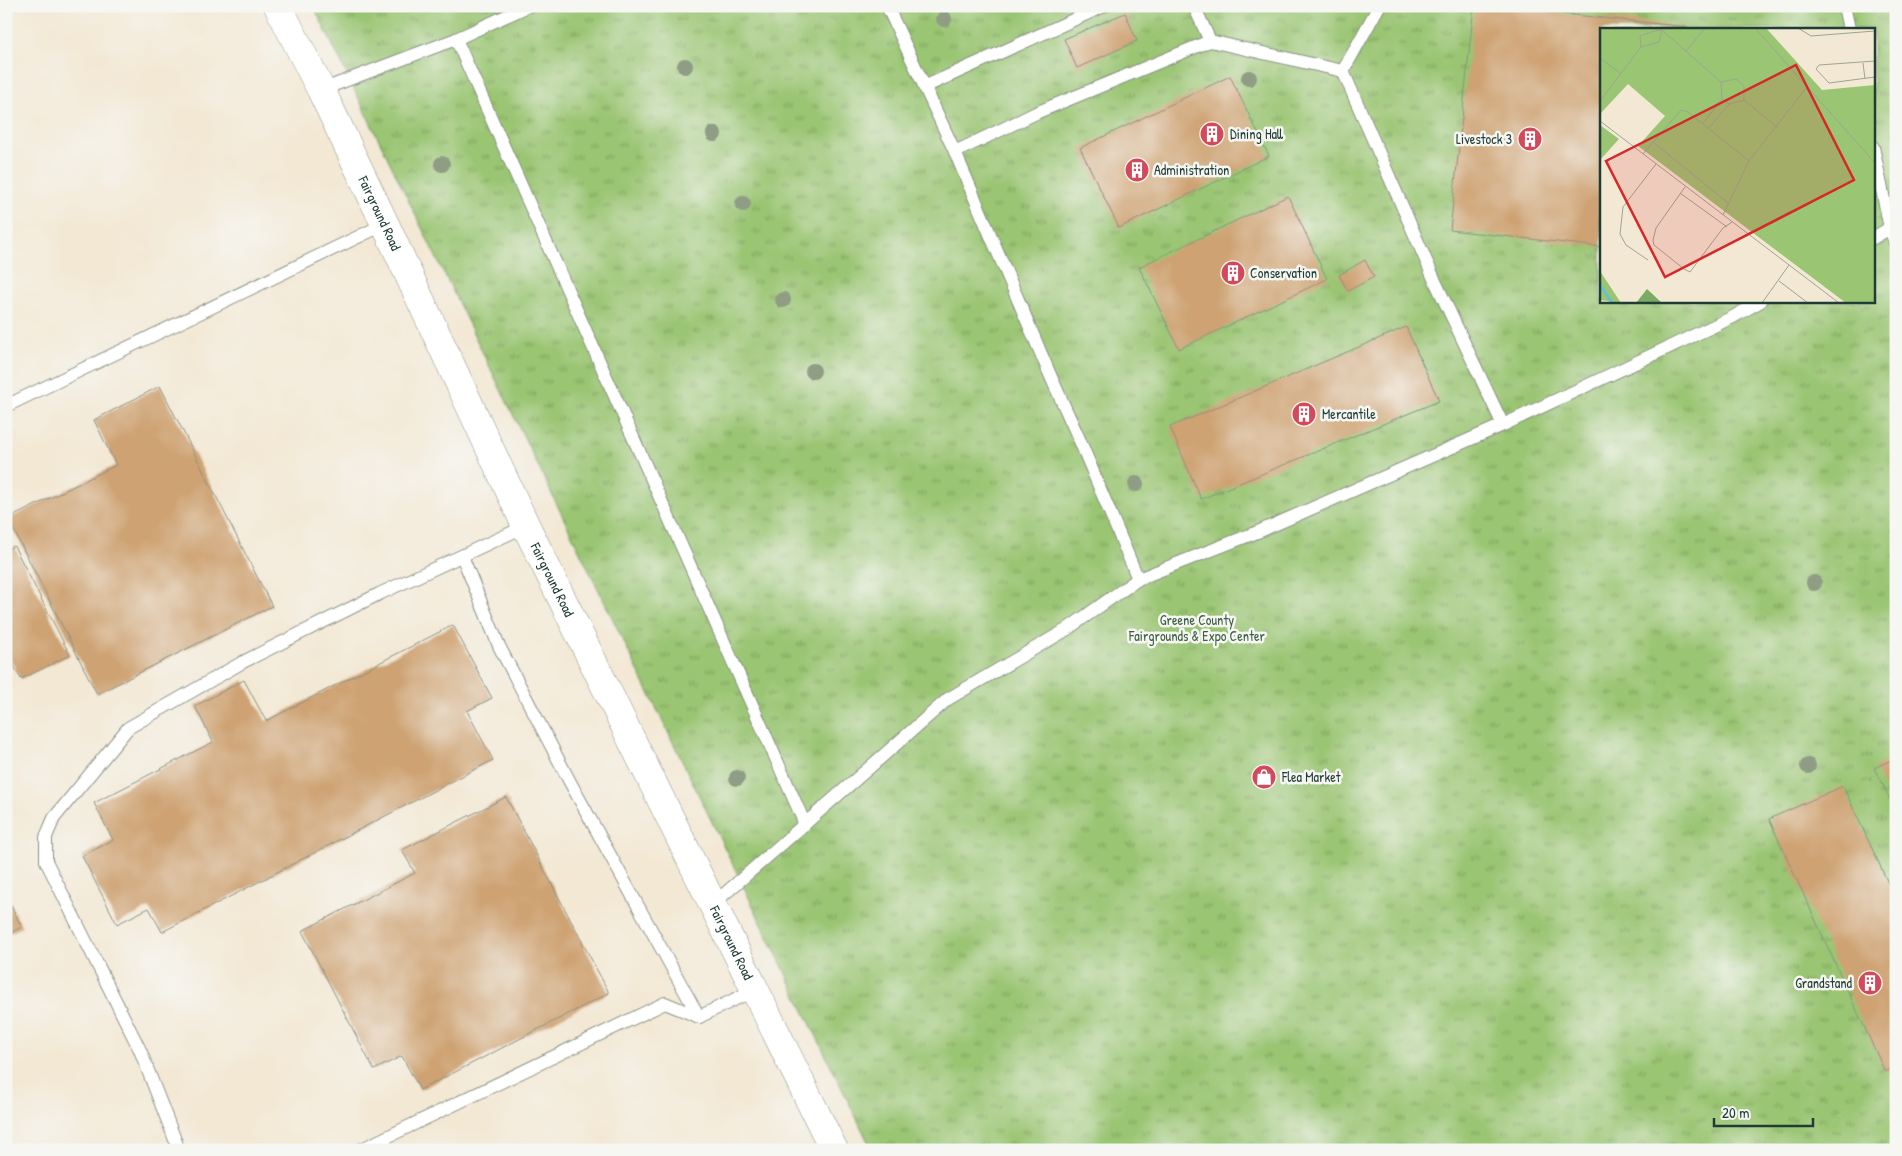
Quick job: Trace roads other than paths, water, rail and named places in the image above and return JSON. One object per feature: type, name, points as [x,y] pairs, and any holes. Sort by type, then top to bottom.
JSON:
[{"type":"street","name":"Fairground Road","points":[[278,6],[321,90],[385,224],[526,526],[834,1150]]},
{"type":"lane","points":[[321,90],[456,39],[528,6]]},
{"type":"lane","points":[[887,6],[955,152],[1138,579]]},
{"type":"lane","points":[[924,87],[1104,6]]},
{"type":"lane","points":[[1194,6],[1210,41]]},
{"type":"lane","points":[[1343,71],[1379,6]]},
{"type":"lane","points":[[1844,6],[1849,28]]},
{"type":"lane","points":[[456,39],[805,824]]},
{"type":"lane","points":[[955,152],[1038,112],[1210,41],[1343,71]]},
{"type":"lane","points":[[1343,71],[1434,281],[1503,425]]},
{"type":"lane","points":[[1874,152],[1890,228],[1896,246]]},
{"type":"lane","points":[[6,406],[385,224]]},
{"type":"lane","points":[[1874,237],[1890,228]]},
{"type":"lane","points":[[713,904],[948,699],[1066,630],[1138,579],[1260,531],[1503,425],[1733,317],[1759,302]]},
{"type":"lane","points":[[180,1150],[140,1050],[46,861],[46,837],[54,818],[128,728],[243,662],[379,594],[526,526]]},
{"type":"lane","points":[[462,556],[499,646],[570,782],[699,1017]]},
{"type":"lane","points":[[360,1150],[665,1003],[699,1017],[756,989]]},
{"type":"place","name":"Dining Hall","points":[[1212,134]]},
{"type":"place","name":"Livestock 3","points":[[1530,139]]},
{"type":"place","name":"Administration","points":[[1137,170]]},
{"type":"place","name":"Conservation","points":[[1233,273]]},
{"type":"place","name":"Mercantile","points":[[1304,414]]},
{"type":"place","name":"Flea Market","points":[[1264,777]]},
{"type":"place","name":"Grandstand","points":[[1870,983]]},
{"type":"park label","name":"Greene County Fairgrounds & Expo Center","points":[[1197,628]]}]
